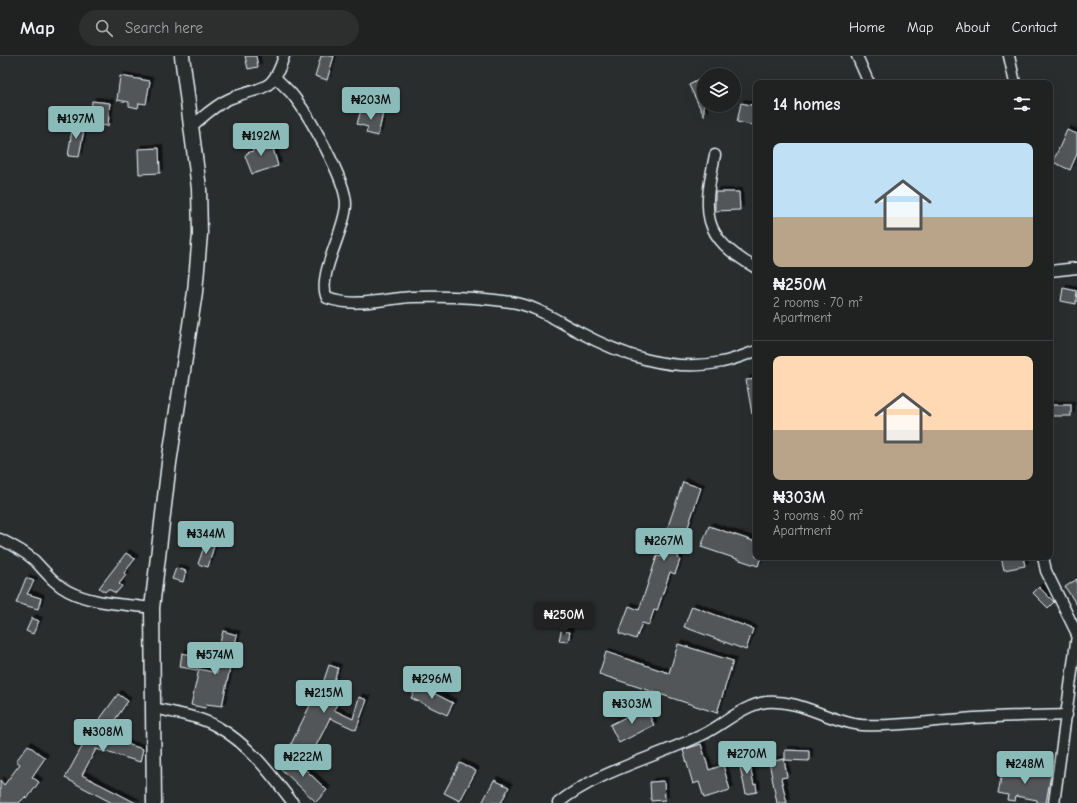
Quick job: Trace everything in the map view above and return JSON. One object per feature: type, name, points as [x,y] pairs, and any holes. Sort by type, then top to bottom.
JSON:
[{"type":"main road","points":[[154,803],[152,608],[169,463],[195,292],[200,234],[199,188],[182,56]]},
{"type":"street","points":[[192,126],[215,106],[229,99],[271,84],[276,78],[284,56]]},
{"type":"street","points":[[857,56],[868,80]]},
{"type":"street","points":[[1009,56],[1014,80]]},
{"type":"street","points":[[276,78],[291,93],[304,113],[338,174],[344,190],[346,206],[326,275],[324,291],[327,298],[339,302],[356,304],[410,297],[452,297],[513,302],[538,311],[581,334],[637,357],[667,365],[682,366],[722,362],[753,352]]},
{"type":"street","points":[[715,155],[709,186],[708,210],[711,226],[720,242],[735,256],[753,266]]},
{"type":"street","points":[[1053,271],[1077,268]]},
{"type":"street","points":[[0,539],[24,552],[35,561],[47,575],[67,591],[84,598],[152,608]]},
{"type":"street","points":[[1044,560],[1046,571],[1077,635],[1054,803]]},
{"type":"street","points":[[558,803],[592,781],[703,734],[749,707],[765,702],[786,702],[808,708],[835,720],[861,724],[889,725],[963,719],[1067,715]]},
{"type":"street","points":[[154,708],[196,718],[216,725],[248,748],[293,803]]},
{"type":"building","points":[[245,56],[256,56],[258,67],[248,69]]},
{"type":"building","points":[[321,56],[334,56],[327,80],[315,76]]},
{"type":"building","points":[[120,76],[150,81],[146,104],[139,103],[138,108],[129,106],[129,102],[117,100]]},
{"type":"building","points":[[697,81],[697,102],[689,85]]},
{"type":"building","points":[[92,101],[110,103],[108,126],[90,124]]},
{"type":"building","points":[[741,103],[753,105],[753,125],[737,122],[739,112],[741,112]]},
{"type":"building","points":[[367,109],[383,113],[378,136],[366,133],[368,127],[357,124],[361,110],[367,111]]},
{"type":"building","points":[[73,123],[85,124],[79,157],[68,156]]},
{"type":"building","points":[[1067,130],[1077,134],[1077,154],[1070,170],[1053,162]]},
{"type":"building","points":[[267,140],[269,146],[272,145],[278,166],[252,174],[245,156],[247,153],[253,151],[251,144]]},
{"type":"building","points":[[159,148],[160,173],[139,174],[138,149]]},
{"type":"building","points":[[715,192],[739,192],[740,210],[715,211]]},
{"type":"building","points":[[1063,288],[1077,291],[1076,304],[1061,301]]},
{"type":"building","points":[[753,379],[753,414],[752,414],[746,380]]},
{"type":"building","points":[[1053,405],[1071,405],[1071,416],[1053,416]]},
{"type":"building","points":[[683,482],[701,488],[678,557],[680,560],[675,574],[670,572],[657,611],[654,610],[649,625],[642,623],[636,639],[619,633],[629,606],[639,610],[657,556],[661,557],[666,543],[663,541]]},
{"type":"building","points":[[709,526],[753,541],[753,560],[760,560],[758,566],[701,547]]},
{"type":"building","points":[[205,544],[214,546],[208,567],[198,564]]},
{"type":"building","points":[[126,553],[135,559],[124,573],[126,575],[119,584],[122,586],[116,593],[108,589],[105,592],[99,588]]},
{"type":"building","points":[[1002,560],[1024,560],[1025,566],[1004,570]]},
{"type":"building","points":[[176,568],[186,571],[183,582],[172,579]]},
{"type":"building","points":[[26,578],[34,581],[27,594],[41,598],[38,609],[16,603]]},
{"type":"building","points":[[1077,579],[1077,605],[1065,587]]},
{"type":"building","points":[[1039,587],[1054,602],[1048,608],[1033,593]]},
{"type":"building","points":[[692,606],[753,629],[746,650],[684,627]]},
{"type":"building","points":[[32,618],[39,621],[33,634],[26,631]]},
{"type":"building","points":[[223,631],[237,635],[222,706],[206,704],[205,708],[191,705],[199,669],[217,673],[221,655],[217,654]]},
{"type":"building","points":[[561,631],[570,632],[568,642],[559,641]]},
{"type":"building","points":[[678,644],[733,661],[717,713],[599,674],[606,652],[669,673]]},
{"type":"building","points":[[182,653],[200,657],[197,670],[180,667]]},
{"type":"building","points":[[329,665],[338,668],[331,691],[341,696],[334,710],[353,719],[359,697],[367,700],[356,730],[330,718],[312,754],[291,744],[320,685],[322,686]]},
{"type":"building","points":[[418,685],[453,703],[447,715],[411,698]]},
{"type":"building","points":[[118,694],[128,701],[103,737],[143,749],[140,762],[96,749],[82,775],[136,803],[112,803],[65,778],[89,734]]},
{"type":"building","points":[[645,707],[654,725],[619,743],[610,725]]},
{"type":"building","points":[[701,744],[709,770],[723,765],[730,790],[704,798],[699,782],[693,784],[683,750]]},
{"type":"building","points":[[28,745],[45,758],[32,777],[39,782],[27,799],[25,797],[19,803],[0,803],[0,780],[4,785],[20,764],[16,761]]},
{"type":"building","points":[[785,750],[809,751],[809,761],[785,760]]},
{"type":"building","points":[[290,755],[327,790],[316,802],[279,767]]},
{"type":"building","points":[[748,756],[754,785],[756,784],[757,792],[746,794],[738,758]]},
{"type":"building","points":[[784,759],[787,777],[781,778],[787,803],[777,803],[769,762]]},
{"type":"building","points":[[460,763],[476,771],[460,801],[444,793]]},
{"type":"building","points":[[1003,768],[1036,774],[1037,771],[1051,774],[1046,803],[1037,803],[1037,800],[1016,796],[1015,801],[1007,800],[1008,795],[998,793]]},
{"type":"building","points":[[494,780],[509,787],[501,803],[482,803]]},
{"type":"building","points":[[664,781],[665,800],[651,801],[650,782]]}]
